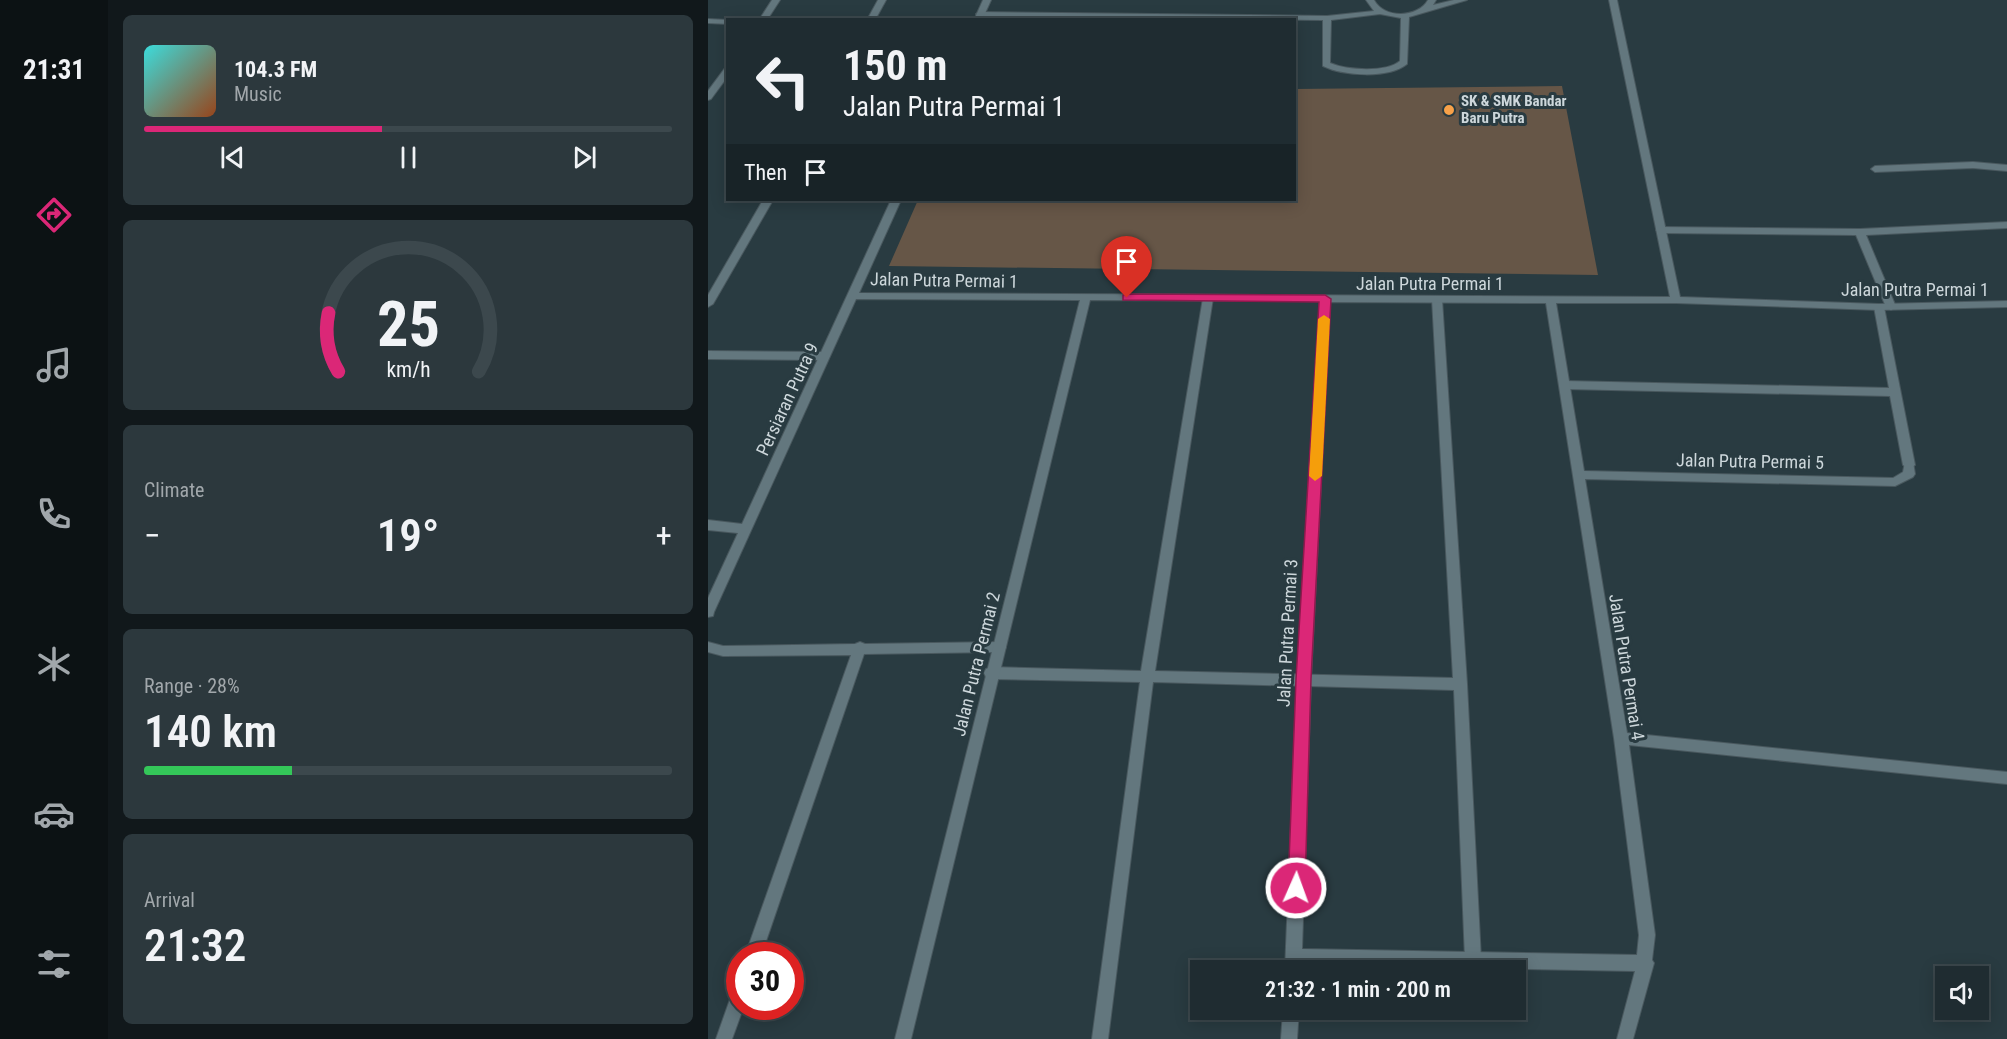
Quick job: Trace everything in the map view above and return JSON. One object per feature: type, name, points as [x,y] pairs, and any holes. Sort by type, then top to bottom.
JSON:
[{"type":"street","points":[[764,18],[776,0]]},
{"type":"street","points":[[872,18],[882,0]]},
{"type":"street","points":[[987,0],[979,17],[1327,18],[1382,12],[1405,15],[1463,0]]},
{"type":"street","points":[[1370,0],[1373,7],[1382,12]]},
{"type":"street","points":[[1427,9],[1431,0]]},
{"type":"street","points":[[1613,0],[1676,300]]},
{"type":"street","points":[[1327,18],[1326,64],[1340,69],[1388,70],[1399,68],[1404,62],[1405,15]]},
{"type":"street","points":[[708,21],[726,22]]},
{"type":"street","points":[[708,97],[726,73]]},
{"type":"street","points":[[1875,169],[1973,165],[2007,168]]},
{"type":"street","points":[[708,304],[767,201]]},
{"type":"street","name":"Persiaran Putra 9","points":[[708,612],[896,201]]},
{"type":"street","points":[[1661,230],[1860,232],[2007,225]]},
{"type":"street","points":[[1564,385],[1894,392],[1885,307],[1860,232]]},
{"type":"street","name":"Jalan Putra Permai 1","points":[[852,296],[1676,300],[1885,307],[2007,304]]},
{"type":"street","name":"Jalan Putra Permai 2","points":[[903,1039],[991,673],[1086,298]]},
{"type":"street","points":[[1100,1039],[1148,677],[1208,298]]},
{"type":"street","name":"Jalan Putra Permai 3","points":[[1293,960],[1304,679],[1325,299]]},
{"type":"street","points":[[1437,299],[1460,684],[1473,959]]},
{"type":"street","name":"Jalan Putra Permai 4","points":[[1551,300],[1643,894],[1647,935],[1646,963],[1625,1039]]},
{"type":"street","points":[[708,355],[825,356]]},
{"type":"street","name":"Jalan Putra Permai 5","points":[[1579,474],[1895,482],[1904,479],[1909,474],[1909,465],[1894,392]]},
{"type":"street","points":[[708,525],[746,529]]},
{"type":"street","points":[[708,647],[723,651],[860,647],[999,647]]},
{"type":"street","points":[[758,942],[860,647]]},
{"type":"street","points":[[991,673],[1460,684]]},
{"type":"street","points":[[1620,738],[2007,778]]},
{"type":"street","points":[[1437,960],[1646,963]]},
{"type":"street","points":[[724,1039],[731,1020]]},
{"type":"street","points":[[1289,1039],[1290,1020]]},
{"type":"shaded area","name":"SK & SMK Bandar Baru Putra","points":[[1562,86],[1598,275],[889,266],[918,201],[1296,201],[1296,89]]},
{"type":"slow traffic","points":[[1315,476],[1324,319]]},
{"type":"place","name":"SK & SMK Bandar Baru Putra","points":[[1449,110]]},
{"type":"route","points":[[1127,298],[1325,299],[1304,679],[1296,888]]}]
